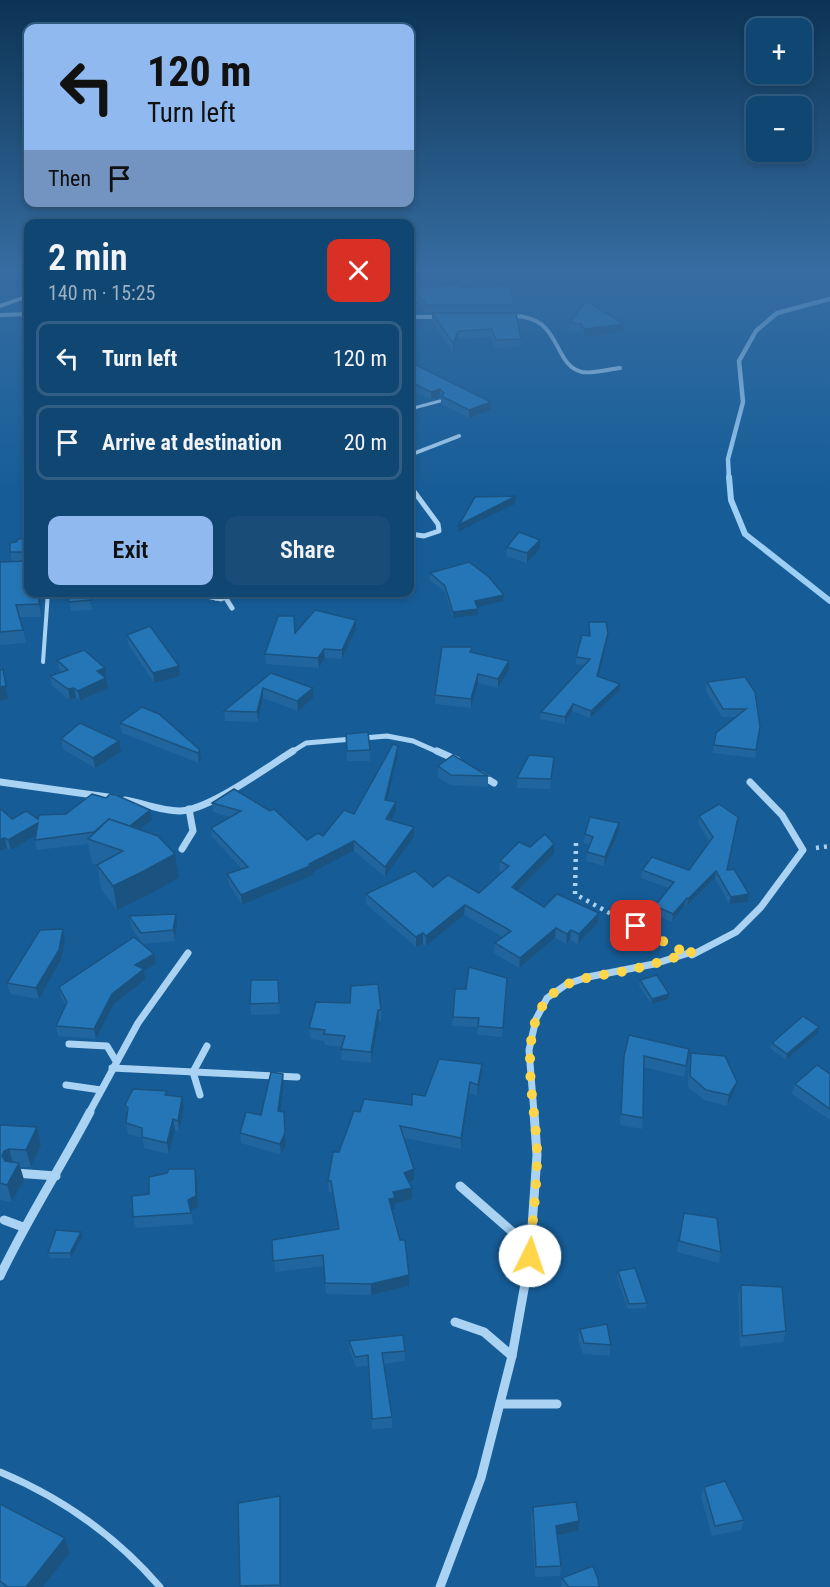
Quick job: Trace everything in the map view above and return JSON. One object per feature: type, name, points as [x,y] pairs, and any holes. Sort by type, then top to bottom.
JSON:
[{"type":"street","points":[[556,344],[570,364],[582,372],[590,373],[620,368]]},
{"type":"street","points":[[414,453],[459,436]]},
{"type":"street","points":[[414,491],[438,524],[439,531],[424,536],[414,535]]},
{"type":"street","points":[[221,599],[228,597]]},
{"type":"street","points":[[221,599],[232,608]]},
{"type":"street","points":[[0,783],[179,811],[213,800],[306,743],[387,736],[413,741],[460,762]]},
{"type":"street","points":[[477,772],[494,783]]},
{"type":"street","points":[[440,1587],[482,1478],[512,1356],[530,1256],[537,1155],[529,1050],[536,1019],[547,998],[567,984],[692,952],[692,955],[736,932],[761,908],[803,849],[782,815],[750,782]]},
{"type":"street","points":[[182,849],[193,831],[189,809]]},
{"type":"street","points":[[0,1276],[23,1227],[56,1176],[138,1023],[188,953]]},
{"type":"street","points":[[69,1044],[107,1046],[114,1065]]},
{"type":"street","points":[[201,1095],[193,1072],[207,1046]]},
{"type":"street","points":[[114,1065],[193,1072],[297,1077]]},
{"type":"street","points":[[66,1085],[101,1090]]},
{"type":"street","points":[[14,1173],[56,1176]]},
{"type":"street","points":[[460,1186],[517,1236],[530,1256]]},
{"type":"street","points":[[4,1220],[23,1227]]},
{"type":"street","points":[[455,1322],[484,1332],[512,1356]]},
{"type":"street","points":[[500,1404],[557,1404]]},
{"type":"lane","points":[[414,407],[440,401]]},
{"type":"lane","points":[[43,662],[48,597]]},
{"type":"lane","points":[[210,597],[221,599]]},
{"type":"lane","points":[[0,1472],[22,1480],[84,1518],[128,1553],[160,1587]]},
{"type":"path","points":[[576,843],[575,894],[669,946],[692,955]]},
{"type":"building","points":[[414,364],[491,402],[469,410],[441,396],[444,393],[440,389],[431,392],[415,384]]},
{"type":"building","points":[[516,496],[459,525],[475,497]]},
{"type":"building","points":[[519,532],[540,540],[527,553],[507,547]]},
{"type":"building","points":[[24,538],[24,552],[10,552],[10,543]]},
{"type":"building","points":[[24,561],[24,597],[39,597],[39,604],[16,605],[23,630],[0,632],[0,562]]},
{"type":"building","points":[[469,562],[489,577],[504,595],[475,601],[478,609],[453,612],[445,586],[430,573]]},
{"type":"building","points":[[68,597],[90,597],[91,600],[69,602]]},
{"type":"building","points":[[315,610],[356,620],[342,650],[324,649],[318,658],[265,654],[278,616],[294,616],[295,633]]},
{"type":"building","points":[[589,622],[606,622],[608,633],[597,676],[620,684],[591,711],[573,704],[565,717],[541,712],[590,659],[576,657],[582,635],[590,636]]},
{"type":"building","points":[[150,626],[179,666],[153,673],[127,635]]},
{"type":"building","points":[[442,647],[472,647],[470,652],[509,661],[498,679],[478,674],[471,699],[435,695]]},
{"type":"building","points":[[84,650],[105,668],[97,671],[106,678],[78,691],[74,688],[68,689],[50,676],[68,670],[57,660]]},
{"type":"building","points":[[3,669],[6,686],[0,687],[0,670]]},
{"type":"building","points":[[271,673],[313,688],[297,701],[263,688],[257,712],[224,711]]},
{"type":"building","points":[[745,677],[755,692],[760,727],[756,750],[714,745],[716,733],[746,709],[723,709],[707,682]]},
{"type":"building","points":[[142,707],[159,714],[200,750],[198,753],[120,723]]},
{"type":"building","points":[[80,723],[119,741],[93,758],[61,739]]},
{"type":"building","points":[[368,732],[370,750],[347,751],[346,734]]},
{"type":"building","points":[[393,744],[398,746],[385,800],[396,802],[386,819],[414,827],[385,867],[354,841],[309,864],[312,865],[241,895],[227,874],[248,867],[211,828],[241,811],[212,803],[234,789],[270,811],[274,809],[307,840],[318,833],[323,836],[344,810],[354,814]]},
{"type":"building","points":[[453,755],[488,776],[451,775],[438,766]]},
{"type":"building","points":[[529,755],[554,757],[551,779],[517,778]]},
{"type":"building","points":[[92,794],[106,798],[110,794],[116,795],[150,810],[130,826],[109,819],[94,832],[35,840],[38,823],[8,840],[0,839],[1,809],[12,819],[26,811],[38,819],[39,815],[66,814]]},
{"type":"building","points":[[719,804],[738,817],[727,870],[734,869],[749,894],[731,897],[716,871],[673,914],[655,906],[674,882],[642,870],[652,857],[689,870],[713,837],[699,816]]},
{"type":"building","points":[[590,817],[619,823],[605,857],[587,852],[593,837],[585,834]]},
{"type":"building","points":[[109,819],[158,836],[175,854],[113,886],[97,865],[123,851],[88,839]]},
{"type":"building","points":[[545,834],[554,844],[512,887],[544,907],[557,894],[599,913],[579,934],[571,930],[567,934],[556,928],[520,958],[495,943],[511,931],[465,905],[426,936],[423,933],[416,937],[366,894],[415,871],[433,887],[448,875],[479,893],[509,866],[500,861],[519,842],[530,847]]},
{"type":"building","points":[[176,914],[173,930],[141,933],[129,916]]},
{"type":"building","points":[[63,929],[59,950],[36,988],[7,983],[40,930]]},
{"type":"building","points":[[134,937],[154,954],[135,965],[144,969],[112,994],[94,1029],[56,1026],[67,1002],[59,987]]},
{"type":"building","points":[[469,967],[507,978],[503,1028],[478,1026],[479,1018],[453,1017],[455,989],[466,989]]},
{"type":"building","points":[[657,975],[669,994],[652,999],[640,980]]},
{"type":"building","points":[[251,980],[278,980],[279,1003],[250,1004]]},
{"type":"building","points":[[378,984],[381,1010],[378,1010],[371,1052],[341,1049],[345,1036],[324,1034],[325,1030],[309,1028],[316,1002],[350,1003],[351,986]]},
{"type":"building","points":[[803,1016],[819,1027],[787,1054],[772,1043]]},
{"type":"building","points":[[629,1035],[689,1049],[686,1066],[644,1056],[643,1118],[621,1114],[624,1056]]},
{"type":"building","points":[[691,1053],[725,1056],[737,1082],[729,1095],[706,1090],[690,1076]]},
{"type":"building","points":[[439,1059],[482,1064],[478,1085],[470,1082],[461,1138],[400,1126],[414,1169],[404,1173],[412,1188],[393,1192],[395,1198],[389,1199],[400,1240],[405,1240],[409,1275],[371,1284],[325,1283],[323,1255],[273,1261],[272,1240],[339,1229],[331,1181],[328,1181],[333,1152],[339,1152],[354,1111],[360,1112],[364,1099],[412,1105],[412,1094],[425,1096]]},
{"type":"building","points":[[817,1065],[830,1074],[830,1109],[795,1084]]},
{"type":"building","points":[[271,1072],[283,1074],[278,1111],[284,1112],[285,1133],[280,1144],[240,1133],[246,1112],[261,1115]]},
{"type":"building","points":[[133,1089],[167,1091],[165,1095],[182,1097],[178,1121],[173,1119],[167,1143],[142,1137],[142,1128],[126,1123],[128,1108],[125,1105]]},
{"type":"building","points":[[0,1125],[37,1127],[26,1150],[4,1151],[2,1156],[5,1161],[19,1163],[7,1185],[0,1183]]},
{"type":"building","points":[[169,1169],[195,1169],[196,1196],[188,1200],[191,1213],[133,1217],[132,1196],[149,1194],[149,1177],[167,1173]]},
{"type":"building","points":[[684,1213],[717,1218],[721,1252],[679,1241]]},
{"type":"building","points":[[56,1230],[81,1232],[70,1253],[48,1253]]},
{"type":"building","points":[[635,1268],[647,1303],[629,1304],[618,1271]]},
{"type":"building","points":[[741,1285],[782,1287],[786,1331],[742,1336]]},
{"type":"building","points":[[607,1324],[611,1345],[584,1343],[580,1329]]},
{"type":"building","points":[[403,1335],[405,1351],[382,1353],[392,1417],[372,1419],[368,1355],[355,1357],[349,1341]]},
{"type":"building","points":[[725,1481],[744,1520],[715,1526],[704,1487]]},
{"type":"building","points":[[280,1496],[280,1585],[240,1586],[238,1503]]},
{"type":"building","points":[[576,1502],[579,1521],[556,1526],[561,1566],[536,1567],[533,1507]]},
{"type":"building","points":[[0,1504],[65,1538],[26,1587],[8,1587],[0,1581]]},
{"type":"building","points":[[593,1566],[599,1587],[569,1587],[562,1578]]},
{"type":"waterway","points":[[729,479],[728,459],[743,402],[739,361],[749,344]]},
{"type":"waterway","points":[[729,477],[731,500],[745,534],[830,601]]},
{"type":"route","points":[[530,1256],[537,1155],[529,1050],[536,1019],[547,998],[567,984],[588,977],[627,971],[654,964],[673,958],[692,952],[692,955],[681,950],[669,946],[636,926]]}]
